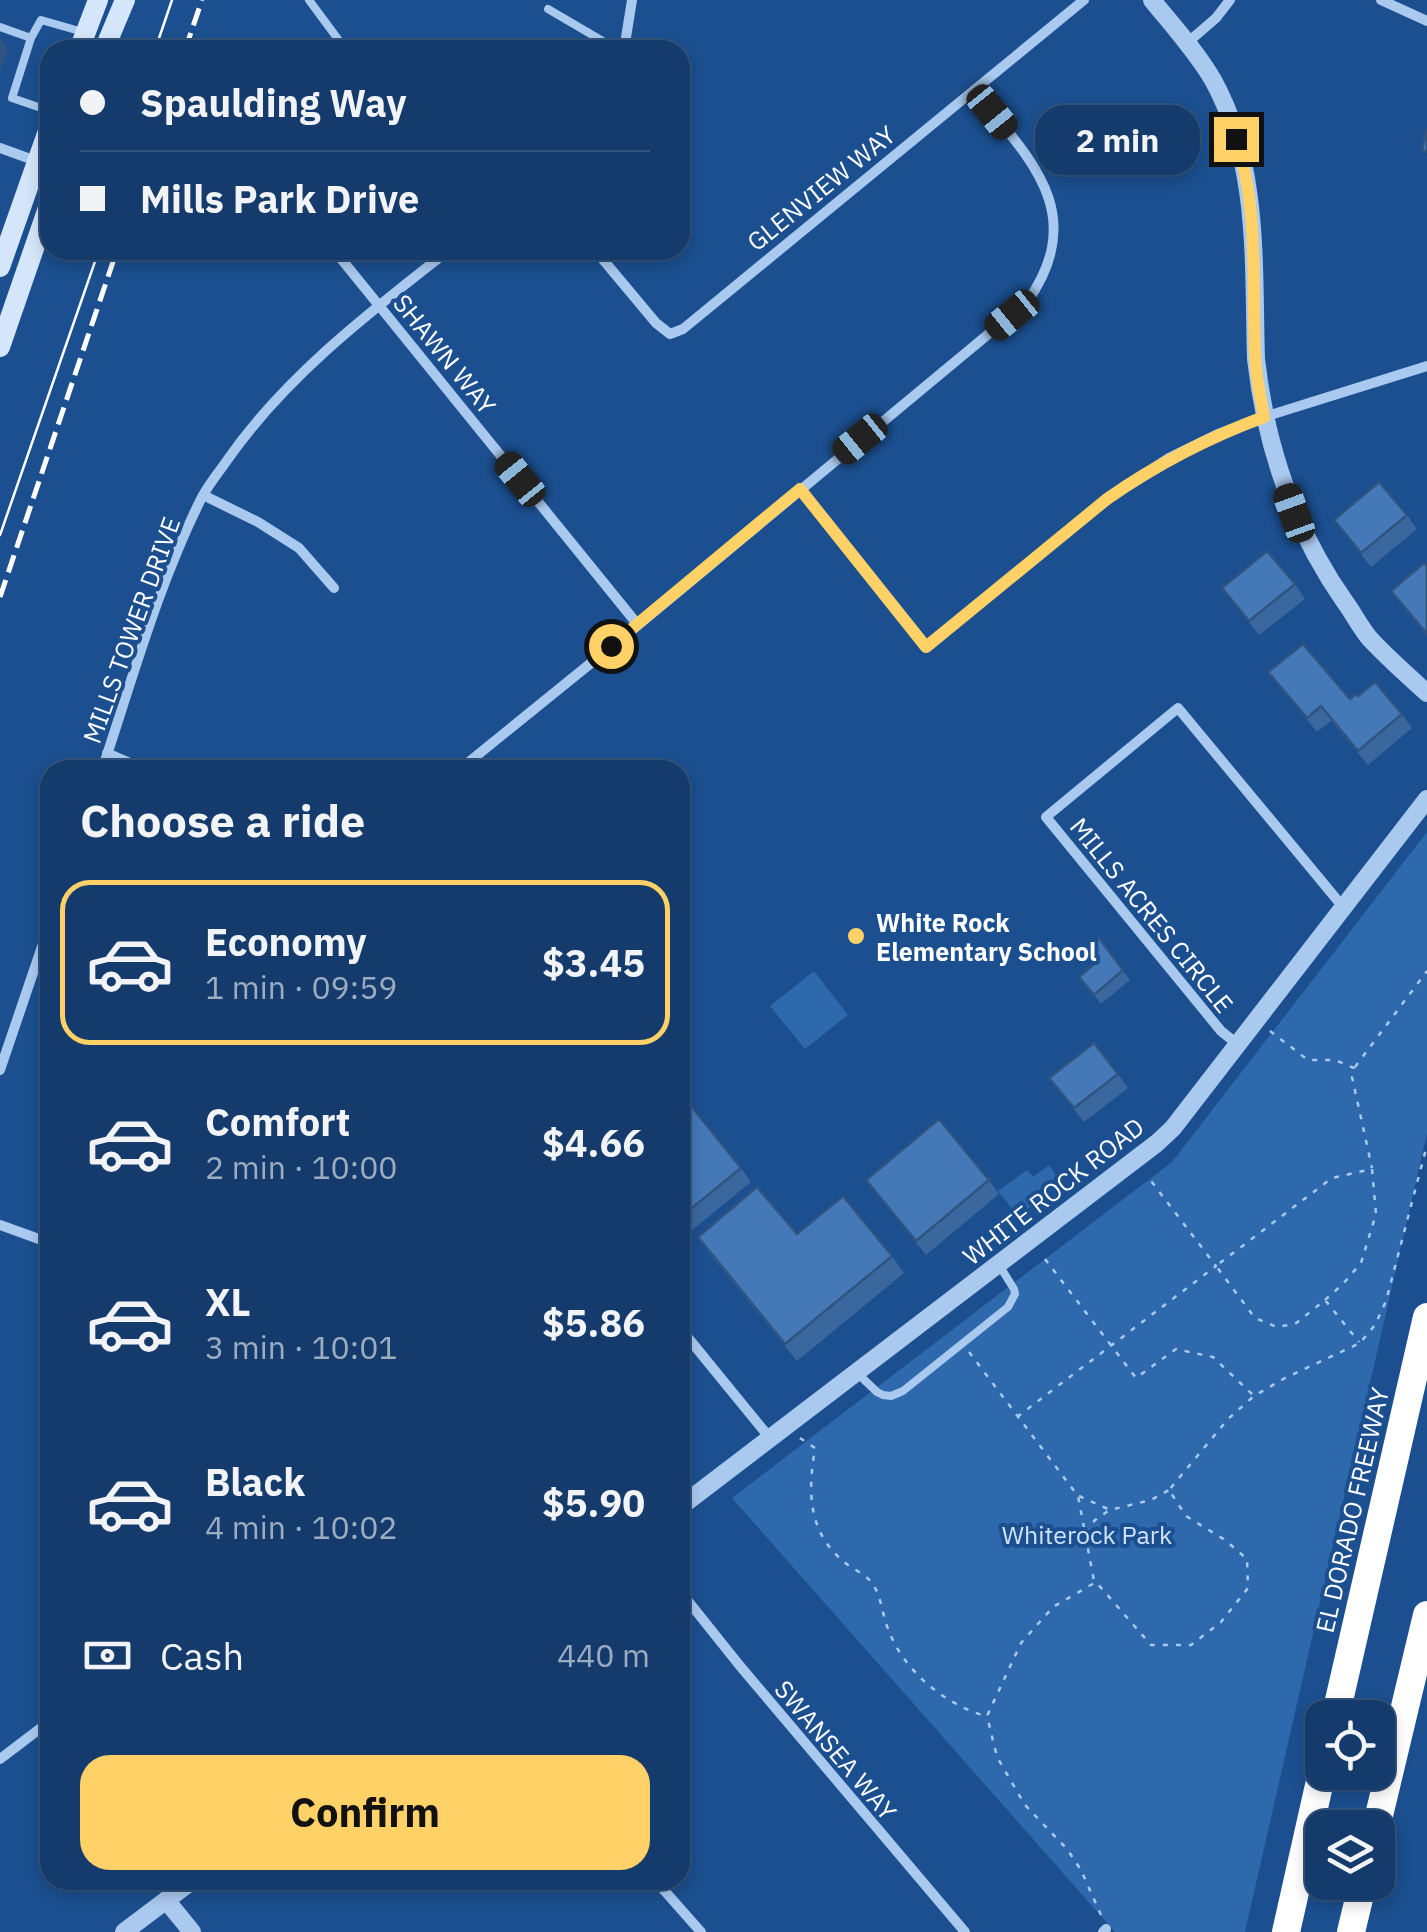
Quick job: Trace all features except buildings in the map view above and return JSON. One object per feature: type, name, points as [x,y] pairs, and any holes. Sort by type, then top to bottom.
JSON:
[{"type":"highway","name":"EL DORADO FREEWAY","points":[[1339,1700],[1427,1317]]},
{"type":"highway","points":[[1380,1810],[1427,1615]]},
{"type":"highway","points":[[1286,1932],[1318,1790]]},
{"type":"highway","points":[[1352,1932],[1359,1900]]},
{"type":"main road","points":[[83,40],[98,0]]},
{"type":"main road","points":[[108,40],[125,0]]},
{"type":"main road","points":[[0,266],[40,171]]},
{"type":"main road","points":[[0,347],[40,231]]},
{"type":"street","points":[[623,40],[632,0]]},
{"type":"street","name":"GLENVIEW WAY","points":[[603,260],[656,323],[670,334],[683,329],[1084,0]]},
{"type":"street","points":[[1152,0],[1210,75],[1244,164],[1251,203],[1256,359],[1264,417],[1276,466],[1294,513],[1328,578],[1368,637],[1427,693]]},
{"type":"street","points":[[1186,42],[1216,18],[1230,0]]},
{"type":"street","points":[[1380,0],[1427,22]]},
{"type":"street","points":[[471,760],[1026,302],[1046,268],[1054,230],[1047,192],[1040,174],[974,90]]},
{"type":"street","points":[[0,148],[40,163]]},
{"type":"street","name":"SHAWN WAY","points":[[343,260],[638,625]]},
{"type":"street","name":"MILLS TOWER DRIVE","points":[[105,760],[174,558],[203,495],[245,435],[288,387],[380,304],[436,260]]},
{"type":"street","points":[[800,489],[926,647],[1107,499],[1169,458],[1264,417],[1427,366]]},
{"type":"street","points":[[203,495],[299,548],[334,588]]},
{"type":"street","name":"MILLS ACRES CIRCLE","points":[[1236,1044],[1221,1032],[1046,816],[1178,708],[1343,908]]},
{"type":"street","points":[[107,754],[122,760]]},
{"type":"street","name":"WHITE ROCK ROAD","points":[[690,1499],[1157,1143],[1427,799]]},
{"type":"street","points":[[0,1070],[40,965]]},
{"type":"street","points":[[0,1225],[40,1239]]},
{"type":"street","points":[[690,1340],[769,1438]]},
{"type":"street","name":"SWANSEA WAY","points":[[690,1604],[961,1931]]},
{"type":"street","points":[[0,1759],[40,1729]]},
{"type":"street","points":[[124,1932],[180,1890]]},
{"type":"street","points":[[664,1890],[702,1932]]},
{"type":"street","points":[[166,1900],[192,1932]]},
{"type":"lane","points":[[309,0],[339,40]]},
{"type":"lane","points":[[548,9],[603,40]]},
{"type":"lane","points":[[40,108],[12,98],[31,38],[41,20],[78,40]]},
{"type":"lane","points":[[0,27],[31,38]]},
{"type":"lane","points":[[856,1372],[883,1395],[891,1396],[915,1382],[1008,1307],[1014,1289],[998,1265]]},
{"type":"path","points":[[1148,1177],[1254,1318],[1277,1327],[1295,1324],[1362,1263],[1376,1214],[1372,1169],[1352,1077],[1354,1068],[1427,970]]},
{"type":"path","points":[[1270,1030],[1308,1060],[1334,1060],[1354,1068]]},
{"type":"path","points":[[1086,1534],[1095,1520],[1110,1510],[1151,1500],[1169,1490],[1228,1418],[1254,1396],[1360,1343],[1375,1325],[1386,1301],[1427,1145]]},
{"type":"path","points":[[1018,1417],[1332,1178],[1372,1169]]},
{"type":"path","points":[[1045,1259],[1136,1378],[1176,1349],[1213,1357],[1254,1396]]},
{"type":"path","points":[[1325,1300],[1360,1343]]},
{"type":"path","points":[[969,1352],[1078,1496],[1094,1582],[1151,1645],[1190,1645],[1220,1622],[1248,1588],[1247,1560],[1225,1540],[1186,1516],[1169,1490]]},
{"type":"path","points":[[803,1440],[815,1448],[810,1496],[818,1529],[830,1550],[871,1580],[895,1644],[926,1684],[968,1710],[987,1716]]},
{"type":"path","points":[[1078,1496],[1110,1510]]},
{"type":"path","points":[[1094,1582],[1053,1607],[1022,1644],[987,1716],[997,1756],[1025,1805],[1067,1849],[1081,1870],[1104,1931]]},
{"type":"green space","name":"Whiterock Park","points":[[1427,832],[1427,1133],[1245,1932],[1115,1932],[732,1498],[1172,1162]]},
{"type":"green space","points":[[814,971],[848,1015],[805,1049],[770,1006]]},
{"type":"green space","points":[[1049,1165],[1062,1183],[1018,1216],[998,1191],[1027,1170],[1033,1177]]},
{"type":"tram line","points":[[158,40],[172,0]]},
{"type":"tram line","points":[[0,535],[96,260]]},
{"type":"railway","points":[[188,40],[202,0]]},
{"type":"railway","points":[[0,597],[114,260]]},
{"type":"place","name":"White Rock Elementary School","points":[[856,936]]},
{"type":"route","points":[[611,646],[800,489],[926,647],[1107,499],[1169,458],[1264,417],[1256,359],[1251,203],[1236,139]]}]
